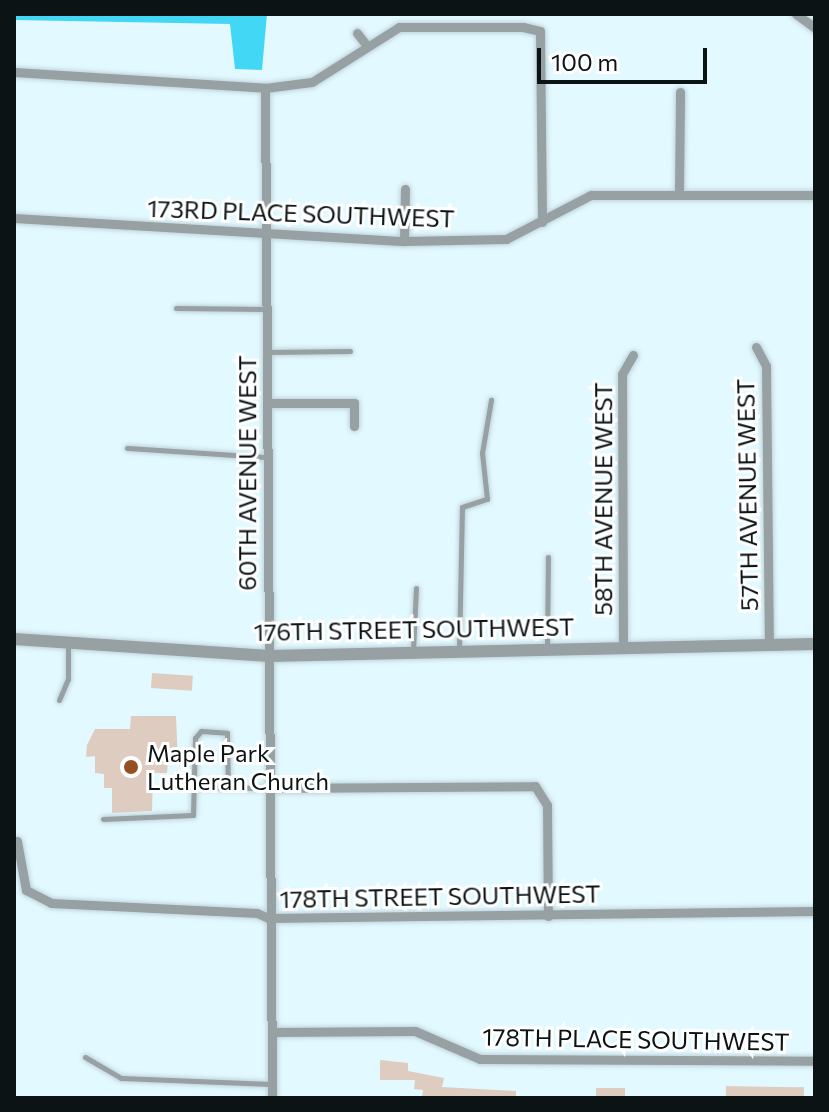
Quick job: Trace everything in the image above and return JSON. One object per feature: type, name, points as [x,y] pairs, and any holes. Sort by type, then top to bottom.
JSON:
[{"type":"street","points":[[796,14],[815,28]]},
{"type":"street","points":[[14,72],[265,88],[312,82],[399,27],[540,31],[542,222]]},
{"type":"street","points":[[357,33],[367,46]]},
{"type":"street","name":"60TH AVENUE WEST","points":[[265,88],[267,788],[272,1098]]},
{"type":"street","points":[[679,194],[680,92]]},
{"type":"street","points":[[404,241],[405,189]]},
{"type":"street","name":"173RD PLACE SOUTHWEST","points":[[14,218],[404,241],[506,239],[591,195],[815,195]]},
{"type":"street","name":"57TH AVENUE WEST","points":[[756,347],[766,366],[769,645]]},
{"type":"street","name":"58TH AVENUE WEST","points":[[623,647],[622,374],[633,355]]},
{"type":"street","points":[[267,403],[354,403],[354,426]]},
{"type":"street","name":"176TH STREET SOUTHWEST","points":[[14,639],[269,656],[815,644]]},
{"type":"street","points":[[267,788],[519,782],[540,790],[547,805],[548,916]]},
{"type":"street","name":"178TH STREET SOUTHWEST","points":[[17,841],[23,884],[41,902],[257,913],[268,918],[815,911]]},
{"type":"street","name":"178TH PLACE SOUTHWEST","points":[[272,1032],[415,1031],[480,1059],[815,1061]]},
{"type":"lane","points":[[176,308],[266,309]]},
{"type":"lane","points":[[267,352],[350,351]]},
{"type":"lane","points":[[459,651],[462,507],[487,499],[482,453],[491,400]]},
{"type":"lane","points":[[127,448],[267,457]]},
{"type":"lane","points":[[547,649],[548,557]]},
{"type":"lane","points":[[413,652],[416,588]]},
{"type":"lane","points":[[59,700],[68,679],[68,642]]},
{"type":"lane","points":[[103,819],[189,818],[196,809],[195,738],[201,731],[227,733],[228,788]]},
{"type":"lane","points":[[197,787],[267,788]]},
{"type":"lane","points":[[85,1057],[121,1078],[272,1084]]},
{"type":"shaded area","points":[[14,14],[267,14],[262,70],[235,69],[230,24],[14,20]]},
{"type":"building","points":[[152,673],[193,676],[192,691],[151,688]]},
{"type":"building","name":"Maple Park Lutheran Church","points":[[131,716],[176,716],[178,761],[168,761],[167,773],[153,773],[152,811],[112,813],[112,788],[104,788],[104,774],[95,773],[95,756],[86,757],[87,745],[95,729],[130,729]]},
{"type":"building","points":[[380,1060],[408,1063],[408,1071],[444,1078],[442,1087],[516,1091],[516,1098],[422,1098],[423,1090],[414,1089],[415,1080],[380,1080]]},
{"type":"building","points":[[726,1086],[804,1087],[804,1098],[726,1098]]},
{"type":"building","points":[[596,1088],[625,1088],[625,1098],[596,1098]]},
{"type":"place","name":"Maple Park Lutheran Church","points":[[131,767]]}]
